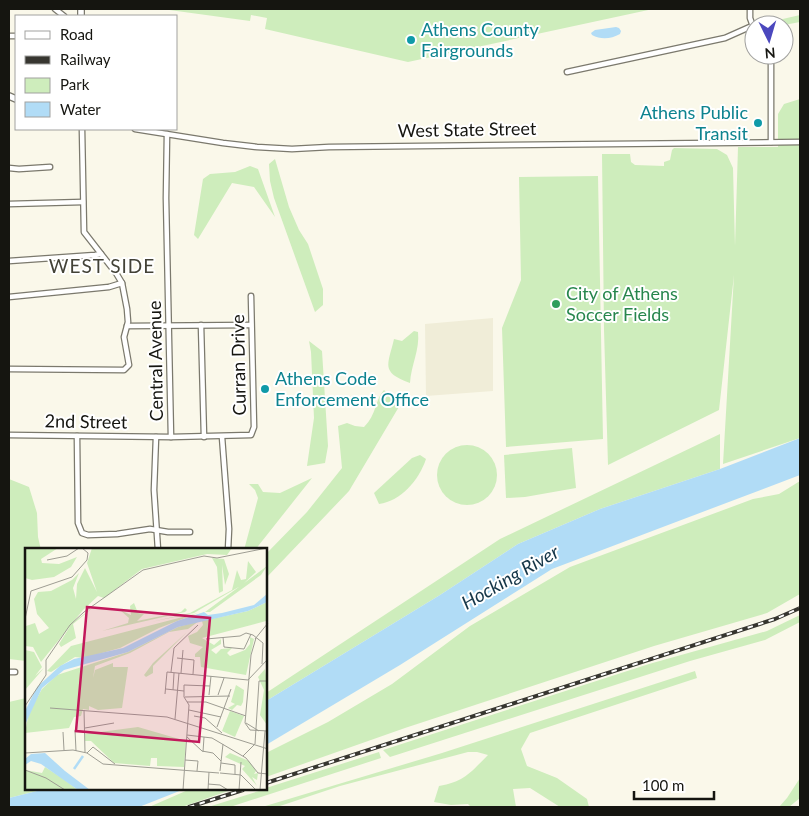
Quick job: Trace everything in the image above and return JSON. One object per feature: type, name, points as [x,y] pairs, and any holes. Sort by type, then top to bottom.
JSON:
[{"type":"street","points":[[567,72],[725,38],[744,31]]},
{"type":"street","points":[[771,65],[771,142]]},
{"type":"street","points":[[9,369],[124,370],[129,365],[124,337],[127,326],[126,301],[122,283],[85,234],[82,130]]},
{"type":"street","name":"West State Street","points":[[141,130],[223,143],[292,149],[800,142]]},
{"type":"street","name":"Central Avenue","points":[[167,134],[166,198],[171,437]]},
{"type":"street","points":[[9,168],[50,167]]},
{"type":"street","points":[[9,204],[83,202]]},
{"type":"street","points":[[9,261],[101,254]]},
{"type":"street","points":[[9,297],[109,287],[122,283]]},
{"type":"street","name":"Curran Drive","points":[[251,296],[253,434]]},
{"type":"street","points":[[201,325],[204,437]]},
{"type":"street","points":[[127,326],[252,325]]},
{"type":"street","name":"2nd Street","points":[[9,435],[222,437],[253,434]]},
{"type":"street","points":[[77,436],[78,523],[80,531],[88,535],[117,534],[143,530],[190,532]]},
{"type":"street","name":"Central Avenue","points":[[156,437],[154,490],[158,548]]},
{"type":"street","points":[[222,437],[228,548]]},
{"type":"street","points":[[9,672],[15,672]]},
{"type":"shaded area","points":[[493,318],[493,391],[426,396],[425,324]]},
{"type":"green space","name":"Athens County Fairgrounds","points":[[162,9],[653,9],[408,62],[265,29],[267,18],[251,15],[250,21]]},
{"type":"green space","points":[[800,15],[800,22],[794,23],[794,16]]},
{"type":"green space","points":[[800,99],[800,438],[723,464],[734,275],[719,410],[608,465],[602,154],[630,154],[631,162],[635,165],[664,166],[664,162],[670,160],[674,148],[717,149],[727,155],[733,168],[735,246],[738,147],[778,147],[778,114],[784,104]]},
{"type":"green space","points":[[275,159],[289,207],[299,230],[308,244],[323,289],[323,305],[315,312],[274,198],[269,164]]},
{"type":"green space","points":[[250,166],[258,169],[275,217],[254,187],[232,183],[198,239],[194,235],[203,179],[210,174],[235,172]]},
{"type":"green space","name":"City of Athens Soccer Fields","points":[[598,176],[603,439],[506,447],[502,328],[521,280],[519,177]]},
{"type":"green space","points":[[414,331],[418,332],[418,339],[410,383],[394,375],[388,367],[394,339],[402,341]]},
{"type":"green space","points":[[309,341],[322,351],[328,446],[325,463],[307,466],[314,418]]},
{"type":"green space","points":[[384,390],[400,405],[349,491],[268,576],[268,552],[307,512],[342,468],[338,426],[347,423],[364,427]]},
{"type":"green space","points":[[720,434],[720,469],[600,509],[518,544],[440,595],[268,700],[268,692],[500,539]]},
{"type":"green space","points":[[467,445],[484,450],[492,458],[497,475],[492,492],[484,500],[467,505],[450,500],[442,492],[437,475],[442,458],[450,450]]},
{"type":"green space","points":[[572,448],[576,488],[525,497],[506,498],[504,455]]},
{"type":"green space","points":[[420,455],[426,459],[414,482],[395,499],[379,504],[374,493],[412,458]]},
{"type":"green space","points":[[312,478],[257,548],[245,548],[258,498],[255,490],[249,484],[258,484],[263,492],[280,493]]},
{"type":"green space","points":[[9,479],[29,487],[37,513],[41,548],[25,548],[25,661],[9,659]]},
{"type":"green space","points":[[800,481],[800,594],[767,613],[654,646],[405,728],[268,776],[268,752],[328,722],[392,684],[470,626],[570,567],[753,499],[779,494]]},
{"type":"green space","points":[[800,615],[800,622],[765,640],[690,661],[390,757],[383,750],[649,664],[767,631]]},
{"type":"green space","points":[[695,671],[697,678],[530,733],[521,749],[527,766],[557,778],[587,799],[589,807],[560,807],[530,788],[513,789],[516,807],[471,807],[468,804],[451,805],[434,802],[439,786],[461,779],[488,755],[468,752],[340,786],[277,807],[262,807],[442,753]]},
{"type":"green space","points":[[25,698],[25,791],[37,791],[9,798],[9,702]]},
{"type":"green space","points":[[379,752],[381,758],[230,807],[208,807],[259,791],[268,791],[268,787]]},
{"type":"green space","points":[[800,778],[800,798],[789,807],[779,807],[787,798]]},
{"type":"green space","points":[[186,791],[228,791],[182,807],[149,807]]},
{"type":"water","points":[[616,27],[621,31],[620,34],[610,38],[599,38],[591,33],[595,30]]},
{"type":"water","name":"Hocking River","points":[[800,438],[800,475],[552,569],[400,665],[268,744],[268,700],[440,595],[518,544],[600,509],[720,469]]},
{"type":"water","points":[[37,791],[179,791],[139,807],[9,807],[9,798]]},
{"type":"railway","points":[[268,782],[775,619],[800,608]]},
{"type":"railway","points":[[189,807],[240,791]]},
{"type":"place","name":"Athens County Fairgrounds","points":[[411,40]]},
{"type":"place","name":"Athens Public Transit","points":[[758,123]]},
{"type":"place","name":"City of Athens Soccer Fields","points":[[556,304]]},
{"type":"place","name":"Athens Code Enforcement Office","points":[[265,389]]},
{"type":"district","name":"WEST SIDE","points":[[102,266]]}]
